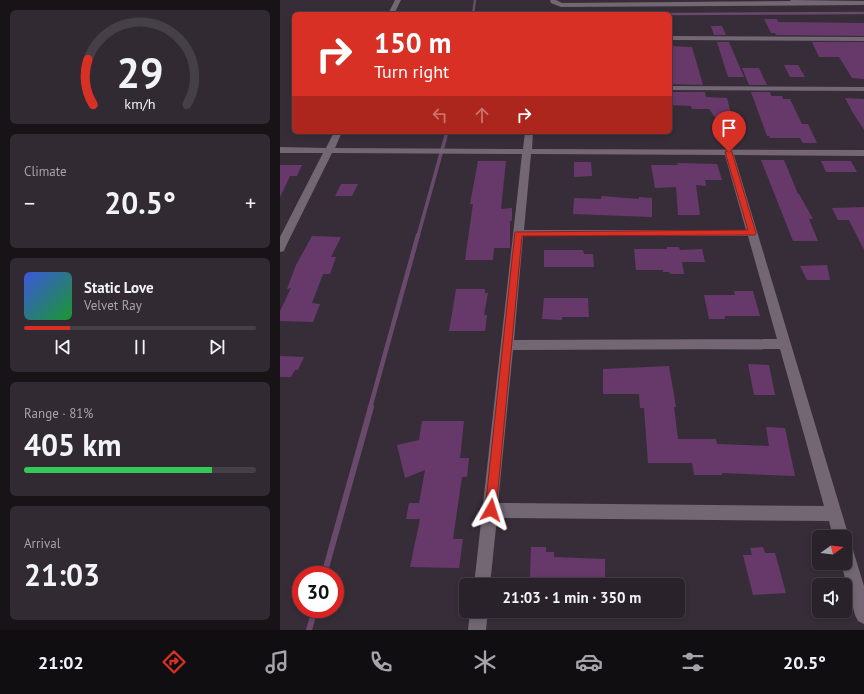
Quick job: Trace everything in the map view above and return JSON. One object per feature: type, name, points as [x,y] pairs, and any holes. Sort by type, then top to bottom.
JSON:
[{"type":"street","points":[[392,12],[398,0]]},
{"type":"street","points":[[553,0],[553,2],[561,4],[794,2],[864,3]]},
{"type":"street","points":[[672,38],[864,38]]},
{"type":"street","points":[[672,88],[864,89]]},
{"type":"street","points":[[280,248],[337,134]]},
{"type":"street","points":[[483,578],[529,134]]},
{"type":"street","points":[[280,150],[864,153]]},
{"type":"street","points":[[729,152],[839,530]]},
{"type":"street","points":[[518,233],[752,233]]},
{"type":"street","points":[[507,345],[785,344]]},
{"type":"street","points":[[491,510],[834,514]]},
{"type":"street","points":[[851,570],[864,615]]},
{"type":"street","points":[[477,630],[479,618]]},
{"type":"building","points":[[764,19],[777,19],[778,22],[864,23],[864,36],[776,35],[775,33],[771,33]]},
{"type":"building","points":[[711,26],[722,26],[726,35],[714,35]]},
{"type":"building","points":[[717,42],[729,42],[744,77],[728,77]]},
{"type":"building","points":[[812,42],[864,42],[864,79],[852,78],[839,57],[819,57]]},
{"type":"building","points":[[672,46],[692,47],[703,85],[672,84]]},
{"type":"building","points":[[784,65],[798,65],[805,77],[790,77]]},
{"type":"building","points":[[742,68],[759,68],[767,85],[749,85]]},
{"type":"building","points":[[672,92],[705,92],[706,97],[727,98],[737,138],[724,138],[720,124],[709,109],[692,109],[691,106],[672,105]]},
{"type":"building","points":[[751,92],[770,92],[771,96],[782,96],[783,99],[790,99],[802,124],[808,124],[817,143],[803,143],[800,138],[770,138],[767,136]]},
{"type":"building","points":[[845,98],[864,99],[864,130],[852,111]]},
{"type":"building","points":[[761,160],[784,160],[798,194],[813,219],[809,219],[818,241],[793,241]]},
{"type":"building","points":[[478,161],[506,161],[501,209],[512,208],[512,221],[510,221],[510,248],[494,248],[493,260],[465,260],[473,204],[470,204]]},
{"type":"building","points":[[821,161],[851,161],[857,172],[826,172]]},
{"type":"building","points":[[574,162],[591,162],[592,176],[574,177]]},
{"type":"building","points":[[677,163],[717,164],[722,180],[705,180],[706,186],[696,185],[700,215],[678,215],[676,187],[655,188],[651,165],[678,165]]},
{"type":"building","points":[[280,165],[302,165],[297,176],[290,176],[280,197]]},
{"type":"building","points":[[341,184],[358,184],[352,196],[335,196]]},
{"type":"building","points":[[602,196],[639,199],[639,197],[652,198],[652,217],[573,214],[574,198],[601,199]]},
{"type":"building","points":[[864,207],[864,250],[849,220],[838,220],[832,208]]},
{"type":"building","points":[[312,236],[341,237],[331,257],[336,257],[330,274],[323,274],[312,303],[320,304],[313,322],[280,321],[280,311],[291,288],[287,289],[296,265]]},
{"type":"building","points":[[667,247],[679,247],[680,250],[702,249],[705,262],[682,262],[684,274],[670,274],[669,272],[663,272],[663,270],[636,270],[634,249],[667,249]]},
{"type":"building","points":[[544,250],[583,250],[584,254],[593,254],[594,267],[544,267]]},
{"type":"building","points":[[827,265],[830,280],[807,280],[800,266]]},
{"type":"building","points":[[456,289],[485,289],[485,293],[488,293],[484,315],[487,315],[485,331],[449,331]]},
{"type":"building","points":[[734,291],[753,291],[760,316],[725,316],[725,319],[709,319],[704,295],[735,295]]},
{"type":"building","points":[[544,298],[588,298],[589,317],[562,317],[562,320],[542,319]]},
{"type":"building","points":[[280,356],[304,357],[298,370],[295,370],[291,377],[280,377]]},
{"type":"building","points":[[748,364],[769,365],[775,395],[754,395]]},
{"type":"building","points":[[669,366],[676,407],[674,407],[678,439],[716,439],[717,444],[769,446],[766,427],[785,428],[795,476],[722,473],[722,475],[694,475],[692,463],[648,463],[644,408],[640,408],[639,394],[603,394],[603,369]]},
{"type":"building","points":[[422,421],[464,421],[460,458],[469,458],[467,477],[462,477],[453,539],[463,539],[459,568],[410,567],[420,519],[406,519],[409,503],[419,503],[425,470],[405,478],[397,445],[419,440]]},
{"type":"building","points":[[531,547],[546,547],[546,552],[554,552],[554,557],[605,559],[605,578],[530,577]]},
{"type":"building","points":[[763,547],[765,553],[775,553],[786,593],[753,595],[743,555],[752,555],[750,548]]},
{"type":"waterway","points":[[473,12],[475,0]]},
{"type":"waterway","points":[[672,14],[864,13]]},
{"type":"waterway","points":[[418,236],[446,134]]},
{"type":"waterway","points":[[370,408],[418,235]]},
{"type":"waterway","points":[[327,566],[371,407]]},
{"type":"waterway","points":[[309,630],[312,618]]},
{"type":"route","points":[[491,510],[518,233],[752,233],[729,152]]}]
